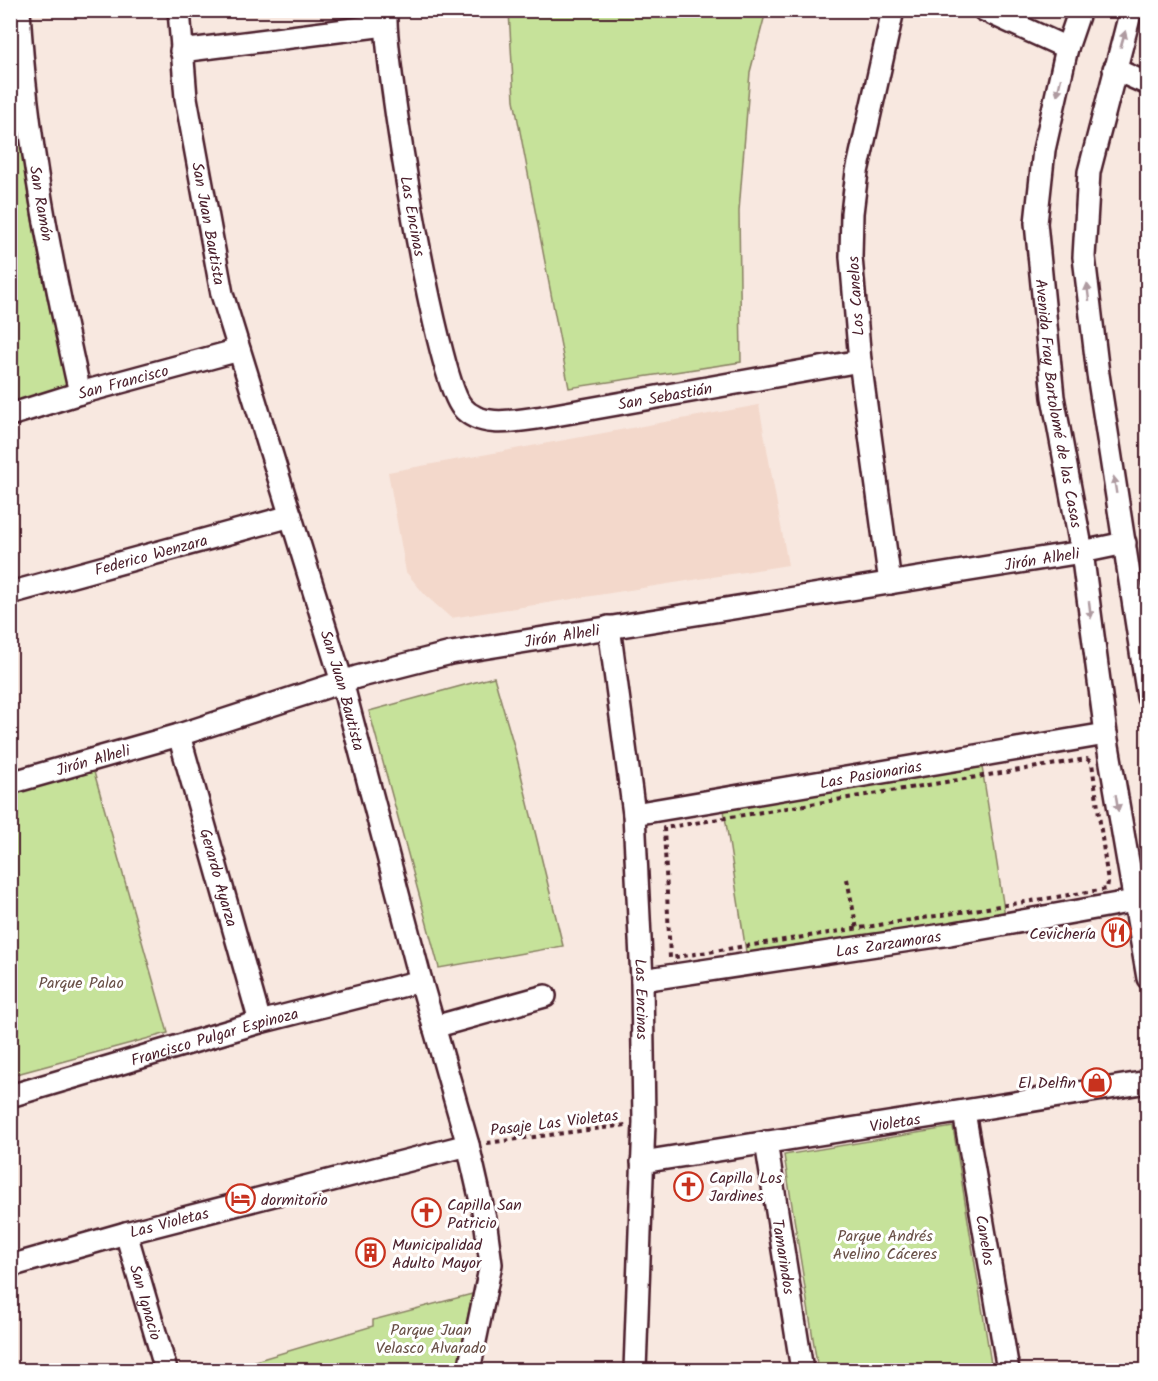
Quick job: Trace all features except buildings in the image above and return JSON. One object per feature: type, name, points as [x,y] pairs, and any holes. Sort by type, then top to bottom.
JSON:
[{"type":"street","name":"San Ramón","points":[[19,10],[21,53],[41,203],[80,393]]},
{"type":"street","name":"San Juan Bautista","points":[[179,10],[186,98],[222,294],[342,682],[421,981],[468,1145],[485,1219],[491,1264],[469,1371]]},
{"type":"street","name":"Los Canelos","points":[[890,583],[860,361],[851,257],[852,213],[857,172],[893,10]]},
{"type":"street","points":[[984,10],[1067,48]]},
{"type":"street","name":"Avenida Fray Bartolomé de las Casas","points":[[1080,10],[1067,48],[1044,150],[1036,223],[1053,397],[1082,552],[1106,734],[1148,978]]},
{"type":"street","points":[[1131,10],[1089,172],[1084,256],[1098,374],[1148,697]]},
{"type":"street","points":[[181,51],[385,18]]},
{"type":"street","name":"Las Encinas","points":[[385,18],[415,216],[442,356],[450,385],[461,406],[470,415]]},
{"type":"street","points":[[1114,69],[1148,84]]},
{"type":"street","name":"San Francisco","points":[[10,415],[80,393],[239,350]]},
{"type":"street","name":"San Sebastián","points":[[470,415],[486,420],[507,422],[544,417],[860,361]]},
{"type":"street","name":"Federico Wenzara","points":[[10,593],[291,516]]},
{"type":"street","name":"Jirón Alheli","points":[[10,783],[178,735],[342,682],[451,652],[1082,552],[1125,543]]},
{"type":"street","name":"Las Encinas","points":[[609,627],[634,813],[642,980],[644,1122],[634,1371]]},
{"type":"street","name":"Las Pasionarias","points":[[634,813],[1106,734]]},
{"type":"street","name":"Gerardo Ayarza","points":[[178,735],[260,1022]]},
{"type":"street","name":"Las Zarzamoras","points":[[642,980],[950,934],[1134,901]]},
{"type":"street","name":"Francisco Pulgar Espinoza","points":[[10,1095],[260,1022],[421,981]]},
{"type":"street","points":[[434,1027],[545,996]]},
{"type":"street","name":"Violetas","points":[[642,1162],[1148,1082]]},
{"type":"street","name":"Canelos","points":[[964,1112],[1008,1371]]},
{"type":"street","name":"Tamarindos","points":[[766,1142],[802,1371]]},
{"type":"street","name":"Las Violetas","points":[[10,1266],[126,1233],[468,1145]]},
{"type":"street","name":"San Ignacio","points":[[126,1233],[166,1371]]},
{"type":"path","points":[[664,828],[670,958]]},
{"type":"path","points":[[847,879],[857,929]]},
{"type":"path","name":"Pasaje Las Violetas","points":[[468,1145],[644,1122]]},
{"type":"shaded area","points":[[759,405],[788,565],[451,618],[425,595],[406,572],[388,472]]},
{"type":"green space","points":[[509,11],[766,11],[750,72],[739,211],[741,362],[569,388],[514,100]]},
{"type":"green space","points":[[10,54],[39,261],[69,382],[68,388],[10,409]]},
{"type":"green space","points":[[494,677],[514,746],[563,946],[439,968],[369,711]]},
{"type":"green space","name":"Parque Palao","points":[[92,765],[168,1033],[13,1075],[11,1065],[11,789]]},
{"type":"green space","points":[[982,767],[1005,916],[747,958],[724,810]]},
{"type":"green space","name":"Parque Andrés Avelino Cáceres","points":[[953,1127],[992,1370],[818,1370],[784,1155]]},
{"type":"green space","name":"Parque Juan Velasco Alvarado","points":[[472,1294],[458,1370],[257,1370],[255,1361],[373,1326],[373,1320]]},
{"type":"place","name":"Cevichería","points":[[1117,933]]},
{"type":"place","name":"El Delfin","points":[[1097,1082]]},
{"type":"place","name":"Capilla Los Jardines","points":[[688,1186]]},
{"type":"place","name":"dormitorio","points":[[240,1199]]},
{"type":"place","name":"Capilla San Patricio","points":[[426,1213]]},
{"type":"place","name":"Municipalidad Adulto Mayor","points":[[371,1253]]}]
